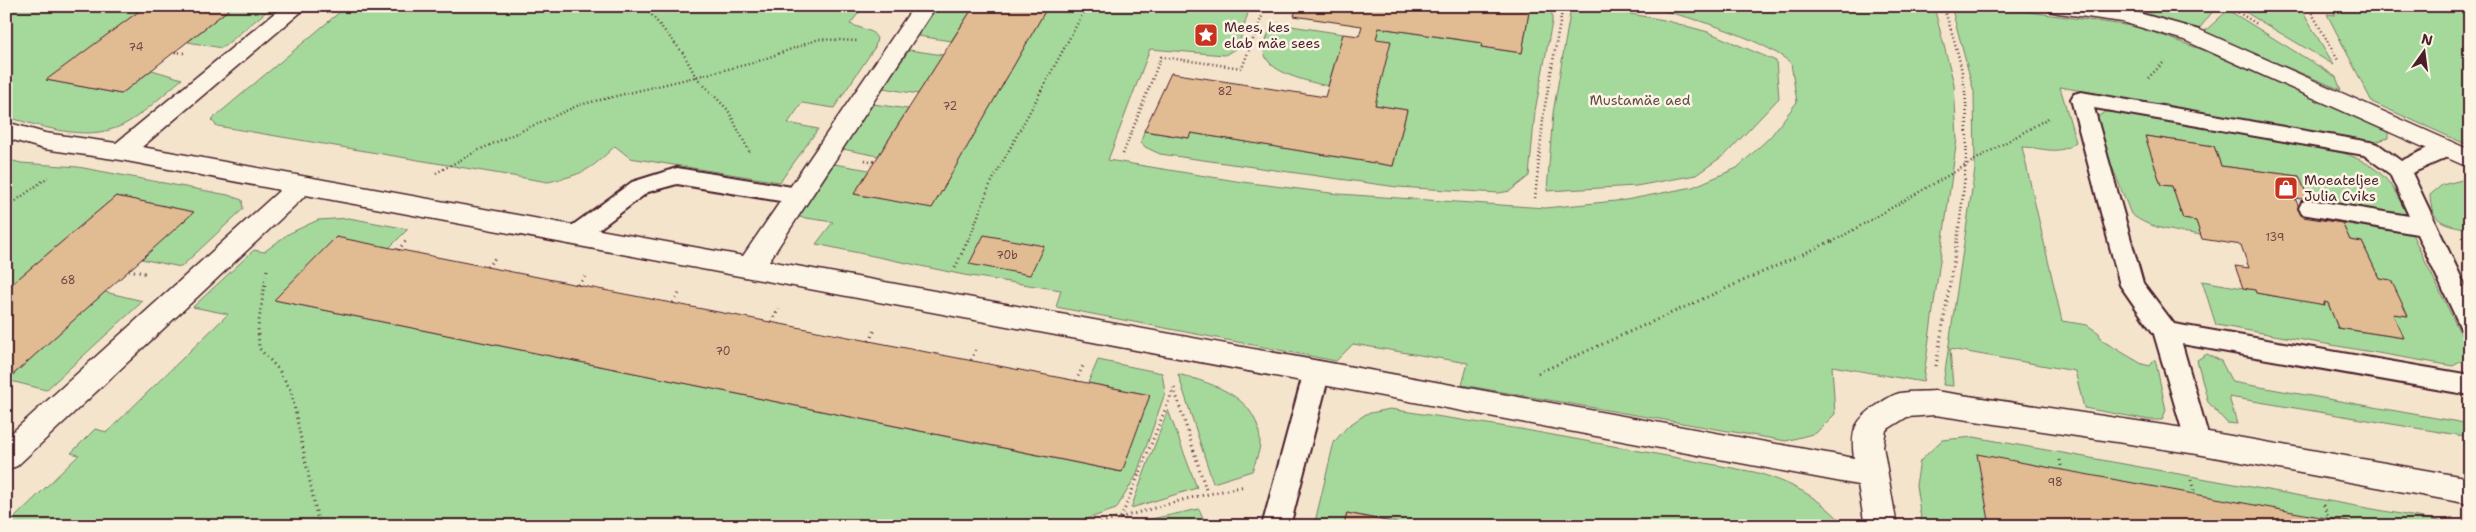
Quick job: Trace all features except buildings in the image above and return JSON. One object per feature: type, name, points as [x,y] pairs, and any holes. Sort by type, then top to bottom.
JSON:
[{"type":"street","points":[[121,152],[297,6]]},
{"type":"street","points":[[750,268],[926,6]]},
{"type":"street","points":[[2058,6],[2124,16],[2192,36],[2355,107],[2470,160]]},
{"type":"street","points":[[6,130],[44,141],[121,152],[384,202],[1317,371],[1871,474]]},
{"type":"street","points":[[6,457],[300,186]]},
{"type":"street","points":[[1880,526],[1868,446],[1872,424],[1901,405],[1935,403],[2196,442],[2470,491]]},
{"type":"lane","points":[[2196,442],[2166,332],[2132,285],[2081,99],[2370,149],[2399,170],[2470,322]]},
{"type":"lane","points":[[2399,170],[2446,149]]},
{"type":"lane","points":[[574,236],[640,187],[677,176],[798,196]]},
{"type":"lane","points":[[2310,208],[2424,227]]},
{"type":"lane","points":[[2166,332],[2470,385]]},
{"type":"lane","points":[[1276,526],[1317,371]]},
{"type":"path","points":[[644,6],[683,52],[696,76],[728,110],[770,192]]},
{"type":"path","points":[[937,302],[962,256],[989,187],[1087,6]]},
{"type":"path","points":[[1123,154],[1162,57],[1242,68],[1266,6]]},
{"type":"path","points":[[1534,198],[1544,111],[1563,6]]},
{"type":"path","points":[[1931,6],[1943,7],[1961,70],[1965,97],[1963,166],[1952,273],[1934,375]]},
{"type":"path","points":[[2308,6],[2358,96],[2355,107]]},
{"type":"path","points":[[384,202],[481,149],[579,105],[753,63],[819,39],[900,44]]},
{"type":"path","points":[[1477,401],[1842,237],[2081,99]]},
{"type":"path","points":[[6,208],[53,174]]},
{"type":"path","points":[[268,261],[258,326],[259,348],[279,370],[291,391],[319,526]]},
{"type":"path","points":[[1172,381],[1207,493]]},
{"type":"path","points":[[1122,518],[1174,388]]},
{"type":"path","points":[[1091,526],[1207,493],[1254,485]]},
{"type":"green space","points":[[6,6],[146,6],[47,80],[121,94],[152,70],[182,79],[130,121],[100,132],[69,132],[6,117]]},
{"type":"green space","points":[[233,6],[273,6],[222,48],[188,42]]},
{"type":"green space","points":[[347,6],[864,6],[850,24],[872,32],[877,38],[875,47],[834,108],[802,103],[788,123],[818,129],[780,182],[630,158],[615,146],[599,161],[578,174],[548,182],[217,126],[211,120]]},
{"type":"green space","points":[[938,6],[974,6],[951,41],[918,36]]},
{"type":"green space","points":[[1048,6],[1250,6],[1238,47],[1225,55],[1150,49],[1108,160],[1242,182],[1339,194],[1545,208],[1626,200],[1693,187],[1737,168],[1771,136],[1797,102],[1791,63],[1777,53],[1719,27],[1677,14],[1640,6],[1902,6],[1935,11],[1954,84],[1957,139],[1923,382],[1832,366],[1835,414],[1816,433],[1786,441],[1462,385],[1468,363],[1353,344],[1336,361],[1056,307],[1061,290],[964,275],[816,244],[833,222],[799,217],[834,164],[869,170],[854,194],[932,207]]},
{"type":"green space","points":[[1530,6],[1552,6],[1552,22],[1535,111],[1529,176],[1510,191],[1499,193],[1397,187],[1160,154],[1145,147],[1141,142],[1144,131],[1188,138],[1191,133],[1393,166],[1407,110],[1375,105],[1376,39],[1379,28],[1482,43],[1481,47],[1522,53]]},
{"type":"green space","name":"Mustamäe aed","points":[[1586,6],[1664,20],[1708,32],[1776,61],[1779,98],[1727,153],[1696,175],[1636,186],[1547,191],[1553,113],[1571,8]]},
{"type":"green space","points":[[1951,6],[1986,6],[2139,27],[2203,50],[2388,132],[2388,138],[2375,142],[2358,140],[2060,87],[2076,142],[2070,147],[2057,150],[2022,147],[2062,321],[2087,325],[2099,333],[2101,340],[2142,364],[2150,366],[2155,359],[2166,410],[2162,420],[2150,420],[2084,408],[2075,371],[1950,349],[1953,386],[1943,385],[1975,169],[1974,92]]},
{"type":"green space","points":[[2121,6],[2217,6],[2199,29]]},
{"type":"green space","points":[[2235,6],[2299,6],[2334,65]]},
{"type":"green space","points":[[2331,6],[2470,6],[2470,146],[2372,102],[2327,14],[2335,15]]},
{"type":"green space","points":[[2228,10],[2336,77],[2341,90],[2204,32]]},
{"type":"green space","points":[[1272,23],[1343,34],[1328,86],[1289,75],[1271,64],[1266,57],[1264,49]]},
{"type":"green space","points":[[909,50],[943,55],[918,94],[883,88]]},
{"type":"green space","points":[[873,104],[908,109],[878,156],[843,149]]},
{"type":"green space","points":[[2105,112],[2122,112],[2344,153],[2368,164],[2384,177],[2391,185],[2408,217],[2309,200],[2299,176],[2221,166],[2214,146],[2146,136],[2161,185],[2172,186],[2183,219],[2196,221],[2201,235],[2156,227],[2131,214],[2095,124],[2095,118]]},
{"type":"green space","points":[[6,159],[21,163],[78,167],[228,195],[242,200],[243,209],[181,267],[141,259],[193,212],[116,196],[6,289]]},
{"type":"green space","points":[[2470,178],[2470,229],[2453,226],[2441,221],[2433,212],[2430,195],[2442,185]]},
{"type":"green space","points":[[349,218],[408,229],[389,248],[336,238],[275,300],[1121,472],[1150,395],[1088,383],[1098,360],[1162,373],[1165,393],[1136,476],[1116,509],[1066,526],[6,526],[79,455],[71,453],[95,429],[107,432],[228,314],[193,307],[254,250],[264,252],[288,234],[318,220]]},
{"type":"green space","points":[[2342,223],[2412,234],[2466,345],[2469,357],[2453,366],[2216,325],[2202,281],[2255,290],[2256,293],[2328,303],[2338,328],[2403,338],[2393,314],[2408,316],[2391,281],[2379,278],[2362,242],[2350,240]]},
{"type":"green space","points":[[105,292],[143,301],[46,390],[7,380]]},
{"type":"green space","points":[[2207,354],[2221,361],[2232,382],[2470,424],[2470,437],[2229,397],[2237,424],[2227,423],[2208,402],[2197,360]]},
{"type":"green space","points":[[1178,374],[1220,388],[1244,405],[1253,415],[1258,429],[1260,445],[1252,471],[1213,483]]},
{"type":"green space","points":[[1390,409],[1520,429],[1754,472],[1804,492],[1825,507],[1845,526],[1411,526],[1347,513],[1344,526],[1314,526],[1334,442],[1348,426],[1366,414]]},
{"type":"green space","points":[[1168,410],[1197,488],[1131,508]]},
{"type":"green space","points":[[1974,437],[2467,526],[1922,526],[1916,485],[1920,461],[1942,440]]},
{"type":"green space","points":[[1199,509],[1205,522],[1203,526],[1118,526]]},
{"type":"place","name":"Mees, kes elab mäe sees","points":[[1206,35]]},
{"type":"place","name":"Moeateljee Julia Cviks","points":[[2286,188]]}]
